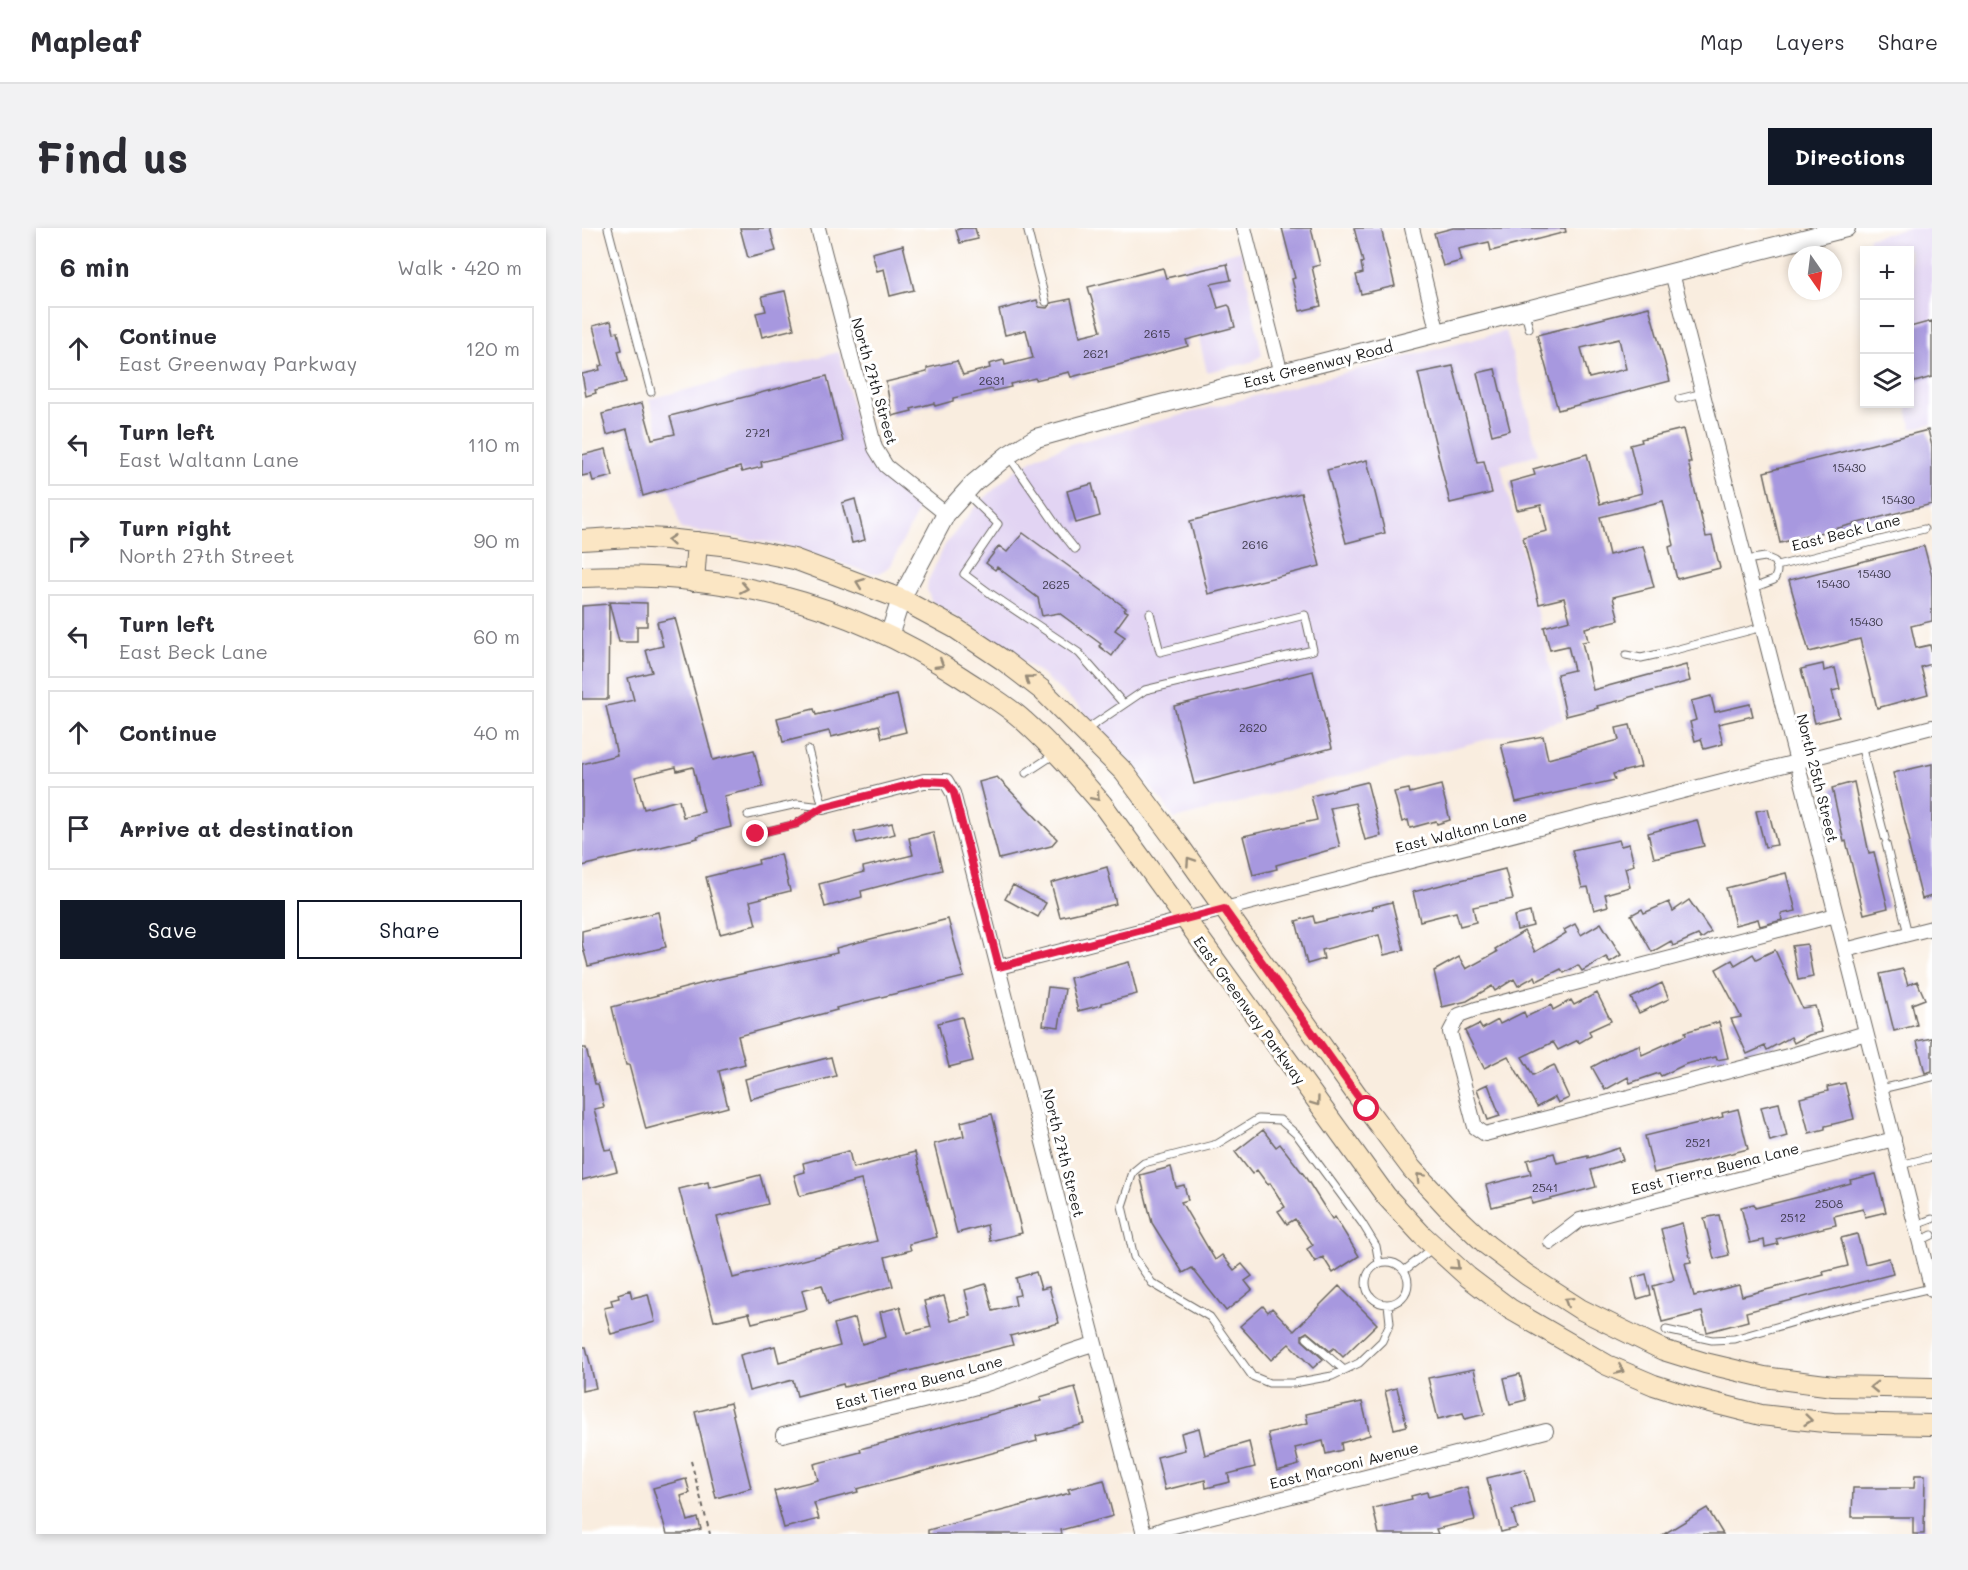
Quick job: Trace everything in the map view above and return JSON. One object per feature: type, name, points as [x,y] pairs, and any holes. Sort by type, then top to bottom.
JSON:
[{"type":"main road","points":[[582,540],[630,537],[697,542],[794,559],[901,599],[955,628],[1042,690],[1124,772],[1412,1169],[1487,1245],[1527,1275],[1580,1309],[1663,1350],[1705,1364],[1764,1377],[1833,1386],[1932,1388]]},
{"type":"main road","points":[[694,581],[697,542]]},
{"type":"main road","name":"East Greenway Parkway","points":[[582,577],[623,575],[694,581],[786,596],[845,616],[937,661],[1023,720],[1057,753],[1102,804],[1386,1196],[1435,1247],[1468,1277],[1510,1309],[1607,1365],[1694,1398],[1761,1414],[1833,1423],[1932,1425]]},
{"type":"main road","points":[[1057,753],[1084,732]]},
{"type":"street","name":"North 27th Street","points":[[818,228],[874,448],[886,466],[946,514]]},
{"type":"street","points":[[1244,228],[1281,374]]},
{"type":"street","points":[[1412,228],[1438,334]]},
{"type":"street","name":"East Greenway Road","points":[[889,636],[901,599],[946,514],[974,483],[1008,455],[1036,438],[1438,334],[1527,320],[1672,273],[1838,229]]},
{"type":"street","name":"North 25th Street","points":[[1672,273],[1900,1165],[1916,1225],[1926,1238],[1932,1289]]},
{"type":"street","name":"East Waltann Lane","points":[[999,967],[1932,727]]},
{"type":"street","name":"North 27th Street","points":[[823,807],[924,781],[946,782],[954,793],[1144,1534]]},
{"type":"street","points":[[1836,915],[1476,1009],[1459,1015],[1450,1032],[1475,1127],[1485,1134],[1788,1056],[1866,1033]]},
{"type":"street","points":[[1845,950],[1932,928]]},
{"type":"street","name":"East Tierra Buena Lane","points":[[1551,1242],[1580,1220],[1894,1140]]},
{"type":"street","name":"East Tierra Buena Lane","points":[[783,1435],[984,1384],[1029,1369],[1078,1348],[1095,1344]]},
{"type":"street","name":"East Marconi Avenue","points":[[1150,1534],[1546,1431]]},
{"type":"lane","points":[[608,228],[651,392]]},
{"type":"lane","points":[[1027,228],[1046,302]]},
{"type":"lane","points":[[1679,399],[1703,393]]},
{"type":"lane","points":[[1008,455],[1075,549]]},
{"type":"lane","points":[[965,492],[998,524],[964,574],[1079,653],[1123,703]]},
{"type":"lane","name":"East Beck Lane","points":[[1777,566],[1924,529]]},
{"type":"lane","name":"East Beck Lane","points":[[1746,560],[1765,557],[1774,561],[1777,566],[1778,572],[1774,580],[1753,588]]},
{"type":"lane","points":[[1084,732],[1145,690],[1313,650],[1305,615],[1160,652],[1149,613]]},
{"type":"lane","points":[[1626,655],[1641,658],[1763,627]]},
{"type":"lane","points":[[1861,745],[1908,934]]},
{"type":"lane","points":[[808,750],[823,807]]},
{"type":"lane","points":[[1026,773],[1057,753]]},
{"type":"lane","points":[[748,815],[797,804],[823,807]]},
{"type":"lane","points":[[756,834],[796,824],[823,807]]},
{"type":"lane","points":[[1881,1089],[1932,1077]]},
{"type":"lane","points":[[1379,1263],[1376,1246],[1362,1222],[1297,1135],[1280,1120],[1258,1119],[1217,1144],[1144,1163],[1133,1172],[1122,1206],[1134,1257],[1152,1283],[1210,1317],[1252,1376],[1269,1383],[1294,1383],[1332,1376],[1359,1363],[1382,1341],[1390,1323],[1388,1304]]},
{"type":"lane","points":[[1900,1165],[1932,1157]]},
{"type":"lane","points":[[1916,1225],[1932,1220]]},
{"type":"lane","points":[[1405,1270],[1435,1247]]},
{"type":"lane","points":[[1393,1262],[1405,1270],[1408,1277],[1407,1291],[1397,1302],[1388,1304],[1377,1302],[1372,1298],[1366,1286],[1369,1272],[1379,1263],[1393,1262]]},
{"type":"lane","points":[[1666,1330],[1713,1340],[1734,1339],[1829,1312],[1932,1289]]},
{"type":"lane","points":[[1307,1338],[1344,1370]]},
{"type":"path","points":[[692,1461],[710,1534]]},
{"type":"shaded area","points":[[1909,228],[1932,228],[1932,424],[1912,429],[1907,408],[1914,408],[1914,246],[1870,246],[1868,238]]},
{"type":"shaded area","points":[[1241,250],[1262,355],[1252,362],[1207,372],[1182,266]]},
{"type":"shaded area","points":[[1506,331],[1538,454],[1501,465],[1563,720],[1174,819],[1163,802],[1083,710],[1038,671],[931,600],[927,589],[928,581],[945,545],[975,507],[1013,472],[1040,456],[1070,444]]},
{"type":"shaded area","points":[[839,352],[861,443],[868,459],[875,471],[913,502],[918,511],[891,565],[880,573],[871,573],[784,545],[681,529],[663,463],[666,462],[660,436],[649,399]]},
{"type":"building","points":[[740,228],[770,228],[776,251],[748,258]]},
{"type":"building","points":[[975,228],[978,239],[960,243],[956,230]]},
{"type":"building","points":[[1282,228],[1311,228],[1320,265],[1312,267],[1321,306],[1300,311],[1292,279],[1295,278]]},
{"type":"building","points":[[1354,228],[1381,228],[1395,286],[1361,294],[1356,275],[1363,273],[1361,263],[1363,262]]},
{"type":"building","points":[[1453,228],[1565,228],[1566,232],[1491,251],[1489,242],[1458,249],[1461,261],[1443,266],[1434,233]]},
{"type":"building","points":[[903,245],[914,290],[890,296],[884,269],[877,271],[872,253]]},
{"type":"building","points":[[1227,264],[1231,280],[1211,284],[1218,308],[1228,305],[1230,307],[1235,327],[1186,340],[1188,346],[1122,364],[1071,377],[1069,372],[1036,380],[1035,378],[1010,384],[1011,387],[953,398],[953,401],[935,406],[934,403],[892,416],[886,382],[927,372],[927,368],[957,361],[963,375],[990,368],[989,364],[1004,360],[1005,365],[1033,358],[1026,330],[1005,335],[999,310],[1037,300],[1039,307],[1047,308],[1051,303],[1071,299],[1080,336],[1101,331],[1088,287],[1163,268],[1166,278]]},
{"type":"building","points":[[785,291],[794,329],[762,337],[756,313],[766,311],[762,296]]},
{"type":"building","points":[[1649,307],[1670,381],[1558,410],[1537,335]],"holes":[[[1619,339],[1626,369],[1589,378],[1581,348]]]},
{"type":"building","points":[[611,321],[614,333],[618,332],[622,350],[618,351],[626,382],[595,390],[596,393],[586,396],[582,374],[600,370],[599,366],[603,365],[593,326]]},
{"type":"building","points":[[1932,321],[1932,377],[1915,382],[1914,379],[1914,326]]},
{"type":"building","points":[[1453,366],[1477,462],[1484,461],[1492,493],[1450,503],[1418,373]]},
{"type":"building","points":[[1495,369],[1510,430],[1492,435],[1477,373]]},
{"type":"building","points":[[827,376],[843,442],[761,462],[762,467],[742,472],[740,467],[643,496],[627,429],[607,435],[602,414],[642,403],[652,439],[675,434],[670,416]]},
{"type":"building","points":[[1683,429],[1691,462],[1688,462],[1706,537],[1712,536],[1720,568],[1677,579],[1669,547],[1674,545],[1663,501],[1600,517],[1609,555],[1643,546],[1654,587],[1613,597],[1619,620],[1585,628],[1588,641],[1582,642],[1593,690],[1686,665],[1690,681],[1566,716],[1557,674],[1574,670],[1568,646],[1550,650],[1544,627],[1570,620],[1564,598],[1539,604],[1523,537],[1547,531],[1541,505],[1517,510],[1510,482],[1535,475],[1533,469],[1587,454],[1600,504],[1642,493],[1630,445],[1642,442],[1641,439]]},
{"type":"building","points":[[1928,430],[1932,446],[1932,504],[1780,543],[1764,472]]},
{"type":"building","points":[[606,449],[613,476],[593,481],[591,474],[582,476],[582,455]]},
{"type":"building","points":[[1367,460],[1385,533],[1346,543],[1327,470]]},
{"type":"building","points":[[1092,484],[1100,516],[1076,523],[1067,491]]},
{"type":"building","points":[[1301,493],[1320,566],[1208,594],[1190,521]]},
{"type":"building","points":[[855,499],[865,540],[852,543],[842,503]]},
{"type":"building","points":[[1023,533],[1126,608],[1124,610],[1128,612],[1115,630],[1125,637],[1112,656],[1099,646],[1101,644],[1059,613],[1042,616],[1038,598],[997,567],[995,570],[986,563],[999,546],[1007,552]]},
{"type":"building","points":[[1924,546],[1932,576],[1932,621],[1911,626],[1916,648],[1930,645],[1932,653],[1932,664],[1921,667],[1928,694],[1877,708],[1860,639],[1809,652],[1789,580]]},
{"type":"building","points":[[609,602],[647,603],[647,626],[637,626],[637,642],[619,642]]},
{"type":"building","points":[[609,604],[608,699],[582,699],[582,606]]},
{"type":"building","points":[[675,618],[713,760],[754,750],[763,787],[724,796],[731,827],[697,836],[698,838],[582,866],[582,764],[617,755],[606,706],[634,700],[628,678],[652,672],[646,650],[663,646],[657,622]],"holes":[[[676,767],[677,771],[693,767],[704,812],[683,817],[679,800],[644,809],[635,777]]]},
{"type":"building","points":[[1823,664],[1824,671],[1835,668],[1840,689],[1832,691],[1839,717],[1815,723],[1801,669]]},
{"type":"building","points":[[1313,671],[1332,748],[1194,784],[1174,706]]},
{"type":"building","points":[[897,695],[906,732],[882,738],[879,725],[831,737],[829,731],[783,742],[777,718],[814,709],[816,715]]},
{"type":"building","points":[[1711,696],[1715,712],[1750,704],[1753,716],[1718,724],[1723,744],[1704,749],[1701,739],[1695,741],[1690,722],[1696,720],[1691,701]]},
{"type":"building","points":[[1630,725],[1641,767],[1613,774],[1615,780],[1516,802],[1501,744],[1543,736],[1548,759],[1619,740],[1616,728]]},
{"type":"building","points":[[1932,764],[1932,896],[1922,899],[1893,773]]},
{"type":"building","points":[[997,777],[1057,839],[1051,846],[999,859],[979,782]]},
{"type":"building","points":[[1367,782],[1381,836],[1365,840],[1355,803],[1330,808],[1340,847],[1276,865],[1277,869],[1253,875],[1243,836],[1317,820],[1311,796]]},
{"type":"building","points":[[1854,782],[1869,853],[1874,852],[1888,908],[1864,914],[1832,788]]},
{"type":"building","points":[[1441,785],[1450,820],[1410,828],[1408,820],[1402,822],[1394,792],[1409,789],[1410,793]]},
{"type":"building","points":[[1768,809],[1777,845],[1765,847],[1756,811]]},
{"type":"building","points":[[1697,820],[1704,846],[1654,858],[1648,833]]},
{"type":"building","points":[[892,823],[895,834],[857,843],[854,832]]},
{"type":"building","points":[[933,832],[942,870],[861,891],[862,897],[825,907],[819,884],[864,872],[863,867],[913,855],[909,838]]},
{"type":"building","points":[[1619,840],[1621,846],[1629,844],[1634,865],[1625,868],[1630,887],[1605,894],[1608,906],[1594,910],[1588,887],[1582,888],[1572,850]]},
{"type":"building","points":[[781,854],[790,891],[750,901],[756,925],[720,934],[706,877],[759,864],[758,860]]},
{"type":"building","points":[[1107,867],[1116,904],[1060,917],[1051,883]]},
{"type":"building","points":[[1505,869],[1513,899],[1473,907],[1476,922],[1460,926],[1456,912],[1420,921],[1413,892]]},
{"type":"building","points":[[1786,873],[1796,911],[1781,914],[1782,920],[1760,926],[1758,919],[1735,925],[1726,888]]},
{"type":"building","points":[[1013,885],[1046,903],[1038,917],[1005,899]]},
{"type":"building","points":[[1689,900],[1711,932],[1701,939],[1698,935],[1673,946],[1671,941],[1652,952],[1631,915],[1642,909],[1644,913],[1669,902],[1673,911]]},
{"type":"building","points":[[1392,902],[1404,950],[1384,955],[1379,935],[1322,950],[1324,959],[1307,964],[1296,921],[1313,916],[1315,923]]},
{"type":"building","points":[[658,912],[666,947],[588,966],[582,944],[582,931]]},
{"type":"building","points":[[1530,912],[1533,926],[1517,930],[1514,916]]},
{"type":"building","points":[[948,919],[964,977],[836,1008],[837,1010],[738,1036],[745,1064],[719,1071],[728,1107],[646,1129],[629,1065],[626,1065],[612,1007],[723,978],[837,953],[836,948]]},
{"type":"building","points":[[1601,923],[1621,955],[1610,962],[1606,957],[1582,971],[1578,965],[1564,973],[1561,969],[1537,981],[1535,976],[1518,986],[1514,979],[1495,991],[1492,986],[1467,1001],[1442,1007],[1434,971],[1459,957],[1466,969],[1497,952],[1495,949],[1524,931],[1535,952],[1566,933],[1564,930],[1575,924],[1581,935]]},
{"type":"building","points":[[1807,944],[1813,977],[1798,980],[1792,946]]},
{"type":"building","points":[[1775,950],[1802,1008],[1815,1006],[1822,1032],[1809,1035],[1794,1043],[1791,1037],[1767,1050],[1765,1046],[1747,1054],[1731,1019],[1741,1017],[1716,969],[1732,960],[1735,965],[1753,954],[1756,959]]},
{"type":"building","points":[[1129,962],[1137,994],[1078,1011],[1070,978]]},
{"type":"building","points":[[1903,969],[1908,985],[1917,981],[1925,999],[1912,1004],[1917,1025],[1894,1031],[1880,974]]},
{"type":"building","points":[[1662,983],[1669,999],[1639,1013],[1631,998]]},
{"type":"building","points":[[1048,987],[1065,989],[1059,1027],[1043,1025]]},
{"type":"building","points":[[1597,993],[1611,1021],[1589,1031],[1591,1036],[1579,1043],[1578,1040],[1558,1050],[1553,1042],[1522,1057],[1533,1075],[1554,1065],[1569,1098],[1558,1103],[1555,1097],[1537,1107],[1508,1056],[1484,1068],[1465,1031],[1479,1024],[1482,1029],[1498,1020],[1500,1024],[1524,1012],[1526,1017],[1551,1005],[1553,1010],[1571,1000],[1574,1005]]},
{"type":"building","points":[[962,1017],[973,1061],[949,1067],[938,1023]]},
{"type":"building","points":[[1719,1022],[1728,1058],[1717,1060],[1716,1057],[1686,1064],[1661,1076],[1659,1073],[1630,1083],[1628,1077],[1605,1090],[1592,1067],[1639,1045],[1642,1055],[1686,1035],[1685,1032]]},
{"type":"building","points":[[1932,1038],[1932,1071],[1925,1073],[1917,1041]]},
{"type":"building","points":[[582,1048],[586,1048],[595,1084],[598,1084],[604,1107],[594,1109],[605,1150],[611,1149],[617,1171],[582,1180]]},
{"type":"building","points":[[831,1057],[836,1076],[750,1099],[745,1079]]},
{"type":"building","points":[[1845,1083],[1854,1119],[1825,1126],[1825,1129],[1809,1133],[1800,1098],[1828,1091],[1827,1087]]},
{"type":"building","points":[[1488,1084],[1500,1116],[1488,1120],[1477,1089]]},
{"type":"building","points":[[1779,1103],[1787,1136],[1770,1141],[1761,1107]]},
{"type":"building","points":[[1738,1109],[1748,1149],[1654,1173],[1645,1136],[1723,1117],[1722,1113]]},
{"type":"building","points":[[992,1114],[1022,1233],[990,1241],[987,1225],[957,1233],[934,1144],[964,1136],[961,1122]]},
{"type":"building","points":[[1263,1130],[1276,1147],[1280,1144],[1304,1175],[1332,1219],[1335,1217],[1359,1256],[1333,1273],[1323,1257],[1315,1262],[1307,1249],[1313,1245],[1295,1219],[1287,1224],[1278,1211],[1285,1207],[1270,1183],[1268,1185],[1257,1170],[1252,1174],[1235,1152]]},
{"type":"building","points":[[1619,1148],[1623,1160],[1591,1170],[1596,1187],[1532,1204],[1531,1197],[1492,1207],[1486,1185],[1531,1174],[1527,1160],[1554,1153],[1557,1163],[1588,1156],[1588,1158]]},
{"type":"building","points":[[849,1151],[853,1168],[915,1152],[937,1237],[909,1244],[911,1250],[885,1257],[893,1286],[828,1304],[822,1285],[802,1290],[807,1309],[752,1323],[749,1313],[714,1321],[679,1189],[708,1182],[709,1188],[760,1175],[768,1204],[717,1217],[733,1278],[877,1241],[861,1180],[800,1196],[794,1175],[805,1172],[803,1163]]},
{"type":"building","points":[[1171,1167],[1176,1187],[1184,1185],[1188,1200],[1181,1202],[1215,1260],[1222,1255],[1234,1270],[1242,1264],[1252,1276],[1245,1281],[1252,1290],[1226,1311],[1192,1268],[1183,1273],[1152,1223],[1140,1175]]},
{"type":"building","points":[[1876,1174],[1886,1212],[1865,1217],[1863,1209],[1834,1216],[1836,1225],[1776,1239],[1778,1244],[1765,1247],[1764,1240],[1750,1243],[1741,1207],[1754,1204],[1755,1208],[1851,1183],[1850,1180]]},
{"type":"building","points":[[1719,1215],[1729,1255],[1714,1259],[1704,1218]]},
{"type":"building","points":[[1682,1223],[1691,1262],[1685,1263],[1694,1296],[1739,1285],[1742,1296],[1824,1275],[1823,1272],[1848,1266],[1841,1238],[1857,1234],[1865,1264],[1889,1258],[1893,1274],[1746,1312],[1748,1321],[1707,1332],[1702,1312],[1662,1322],[1653,1286],[1674,1280],[1661,1229]]},
{"type":"building","points":[[1036,1272],[1041,1289],[1049,1287],[1059,1323],[1010,1336],[1013,1345],[844,1387],[843,1384],[797,1396],[793,1380],[749,1391],[740,1355],[775,1346],[779,1362],[840,1346],[834,1324],[855,1318],[862,1344],[886,1337],[880,1312],[900,1307],[907,1333],[931,1327],[924,1301],[944,1296],[951,1321],[971,1316],[965,1290],[986,1284],[993,1311],[1016,1305],[1014,1296],[1020,1295],[1016,1278]]},
{"type":"building","points":[[1646,1274],[1651,1295],[1637,1299],[1632,1278]]},
{"type":"building","points":[[1339,1286],[1377,1324],[1343,1357],[1334,1348],[1330,1351],[1307,1332],[1302,1335],[1302,1340],[1323,1359],[1313,1368],[1289,1344],[1271,1360],[1240,1326],[1263,1306],[1268,1312],[1272,1308],[1294,1331]]},
{"type":"building","points":[[630,1290],[632,1298],[648,1294],[655,1322],[611,1334],[604,1308],[613,1306],[611,1300],[619,1298],[618,1294]]},
{"type":"building","points":[[582,1347],[586,1347],[596,1388],[582,1391]]},
{"type":"building","points":[[1474,1369],[1485,1414],[1465,1419],[1463,1413],[1438,1419],[1428,1378]]},
{"type":"building","points":[[1520,1374],[1526,1400],[1510,1404],[1504,1378]]},
{"type":"building","points":[[1075,1387],[1085,1424],[1036,1436],[1037,1441],[857,1489],[858,1492],[814,1503],[819,1519],[784,1528],[774,1491],[818,1480],[814,1464],[861,1452],[860,1449],[1041,1401],[1040,1397]]},
{"type":"building","points":[[1397,1388],[1407,1426],[1394,1429],[1385,1391]]},
{"type":"building","points":[[1362,1402],[1370,1435],[1341,1443],[1342,1450],[1326,1454],[1323,1441],[1295,1448],[1299,1465],[1277,1471],[1268,1433],[1308,1423],[1306,1414]]},
{"type":"building","points":[[730,1403],[751,1488],[716,1498],[695,1412]]},
{"type":"building","points":[[1199,1428],[1205,1455],[1249,1442],[1255,1467],[1228,1474],[1230,1482],[1206,1488],[1205,1480],[1165,1490],[1157,1457],[1185,1450],[1181,1433]]},
{"type":"building","points":[[1525,1469],[1534,1503],[1512,1510],[1517,1528],[1501,1532],[1487,1478]]},
{"type":"building","points":[[1915,1475],[1925,1475],[1924,1534],[1913,1534],[1913,1517],[1852,1517],[1853,1488],[1914,1488]]},
{"type":"building","points":[[686,1479],[690,1493],[681,1496],[688,1521],[698,1518],[701,1529],[682,1534],[667,1534],[653,1488]]},
{"type":"building","points":[[1104,1480],[1113,1516],[1061,1530],[1062,1534],[928,1534],[928,1530],[1070,1493],[1068,1489]]},
{"type":"building","points":[[1467,1487],[1475,1520],[1436,1529],[1438,1534],[1379,1534],[1373,1508],[1412,1499],[1411,1496],[1427,1492],[1428,1497]]},
{"type":"building","points":[[1707,1508],[1723,1534],[1664,1534]]},
{"type":"route","points":[[756,834],[796,824],[823,807],[924,781],[946,782],[954,793],[999,967],[1224,909],[1367,1109]]}]
